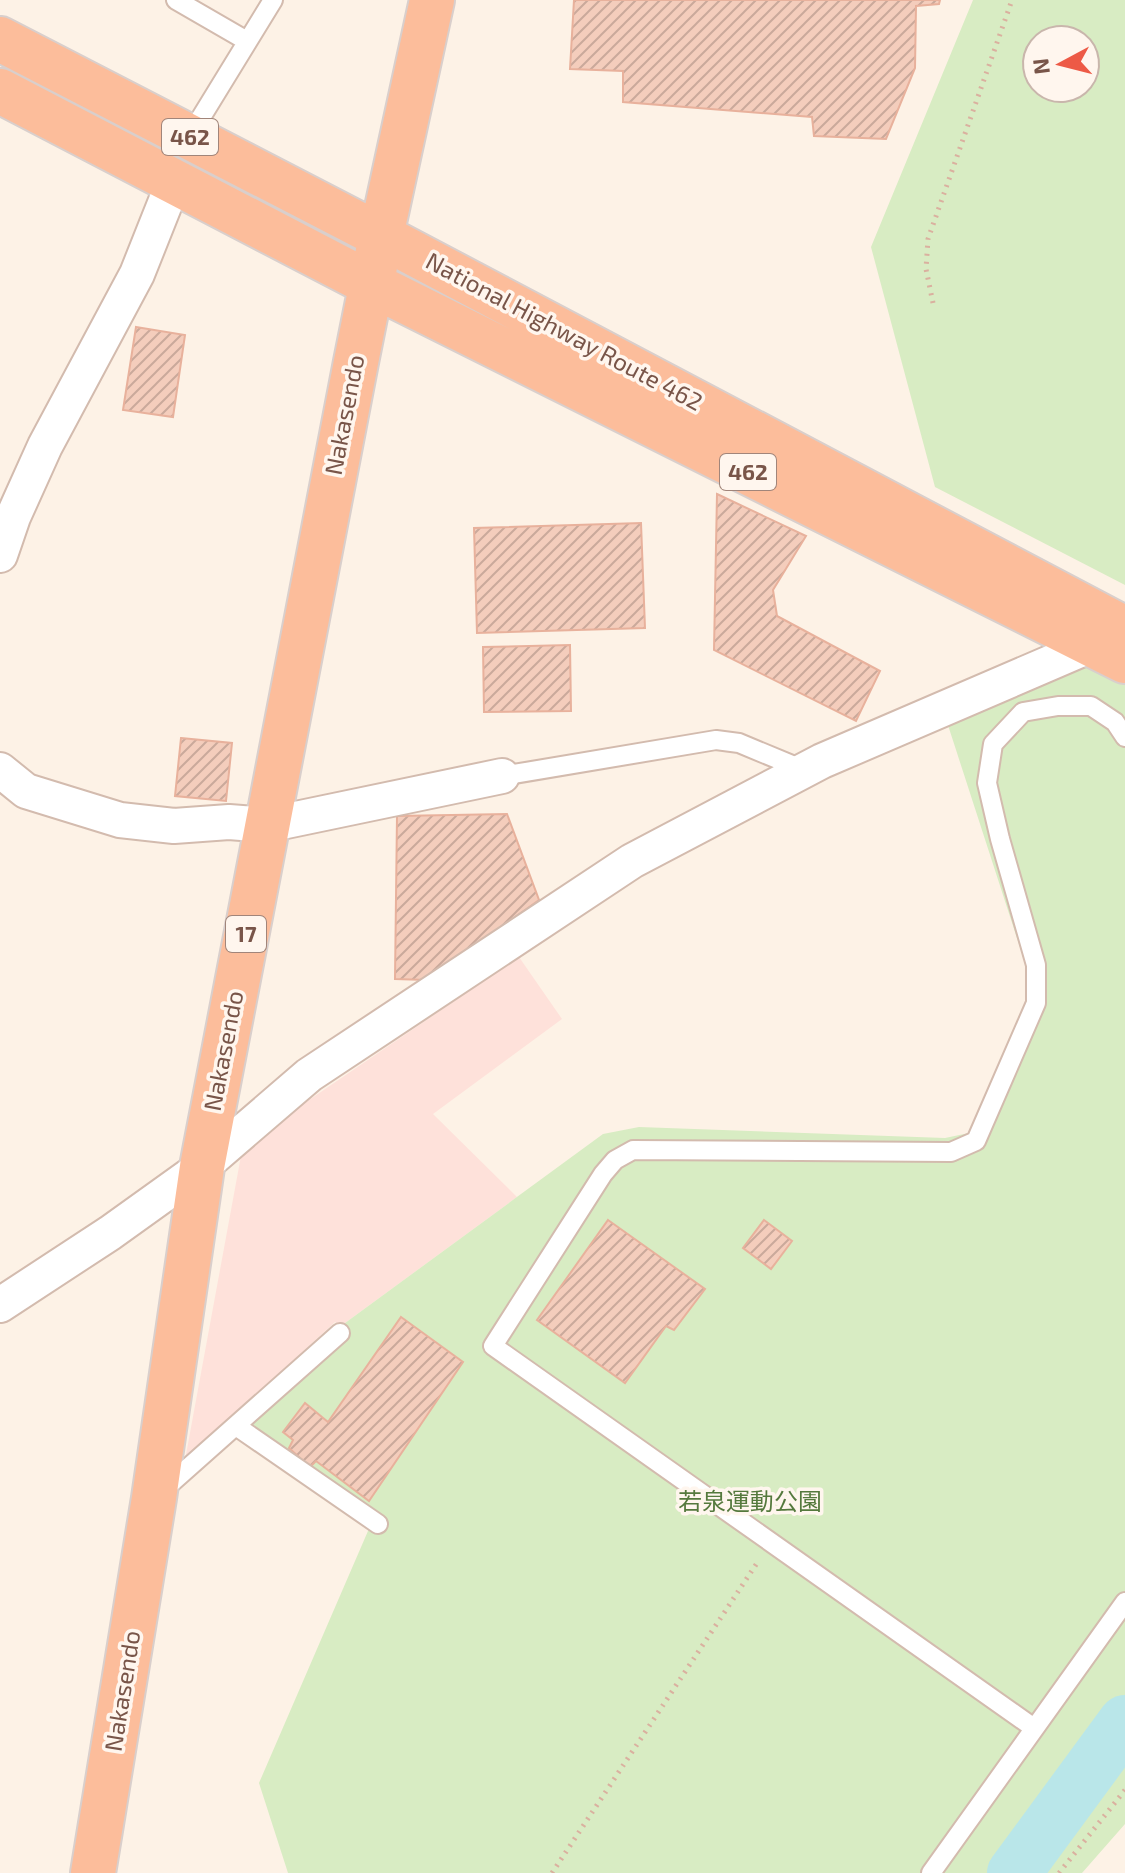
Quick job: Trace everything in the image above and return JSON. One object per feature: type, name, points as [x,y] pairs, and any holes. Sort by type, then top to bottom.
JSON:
[{"type":"highway","name":"Nakasendo","points":[[93,1873],[154,1498],[202,1167],[371,284],[432,0]]},
{"type":"highway","name":"National Highway Route 462","points":[[0,39],[381,236],[1119,639]]},
{"type":"highway","name":"National Highway Route 462","points":[[0,91],[371,284],[1119,639]]},
{"type":"street","points":[[0,555],[13,517],[45,446],[137,274],[174,181]]},
{"type":"street","points":[[0,1305],[110,1233],[202,1167],[309,1075],[632,861],[804,770],[1119,639]]},
{"type":"street","points":[[0,770],[26,791],[120,820],[174,826],[229,822],[267,825],[502,776]]},
{"type":"lane","points":[[176,0],[247,41]]},
{"type":"lane","points":[[189,137],[273,0]]},
{"type":"lane","points":[[1034,1728],[493,1346],[603,1174],[615,1160],[633,1150],[951,1152],[976,1141],[1036,1003],[1036,965],[987,783],[993,744],[1023,712],[1058,706],[1091,706],[1115,722],[1125,737]]},
{"type":"lane","points":[[502,776],[716,740],[739,743],[804,770]]},
{"type":"lane","points":[[154,1498],[340,1333]]},
{"type":"lane","points":[[236,1426],[378,1524]]},
{"type":"lane","points":[[931,1873],[1125,1602]]},
{"type":"path","points":[[933,303],[926,269],[928,239],[1012,0]]},
{"type":"path","points":[[552,1873],[771,1542]]},
{"type":"path","points":[[1059,1873],[1125,1790]]},
{"type":"shaded area","points":[[519,957],[562,1019],[433,1114],[517,1197],[341,1326],[335,1322],[185,1460],[243,1145]]},
{"type":"green space","points":[[973,0],[1125,0],[1125,585],[935,487],[871,247]]},
{"type":"green space","name":"若泉運動公園","points":[[1089,658],[1125,679],[1125,1824],[1082,1873],[288,1873],[259,1783],[368,1531],[378,1517],[244,1426],[341,1326],[603,1134],[639,1127],[945,1138],[969,1133],[1025,1004],[1027,969],[946,719]]},
{"type":"building","points":[[574,0],[940,0],[939,4],[916,6],[915,68],[886,139],[814,136],[812,117],[623,102],[623,71],[570,69]]},
{"type":"building","points":[[136,327],[185,335],[173,417],[123,410]]},
{"type":"building","points":[[717,494],[806,536],[773,590],[777,616],[880,671],[856,721],[714,650]]},
{"type":"building","points":[[641,523],[645,628],[477,633],[474,528]]},
{"type":"building","points":[[570,645],[571,711],[484,712],[483,647]]},
{"type":"building","points":[[181,738],[232,743],[226,801],[175,796]]},
{"type":"building","points":[[507,814],[539,900],[427,980],[395,979],[397,816]]},
{"type":"building","points":[[608,1220],[705,1289],[674,1330],[666,1326],[625,1383],[537,1320]]},
{"type":"building","points":[[764,1220],[792,1241],[771,1269],[743,1248]]},
{"type":"building","points":[[401,1317],[463,1362],[369,1501],[316,1461],[310,1467],[289,1448],[293,1440],[283,1432],[305,1403],[328,1422]]},
{"type":"waterway","points":[[1014,1873],[1125,1722]]}]
